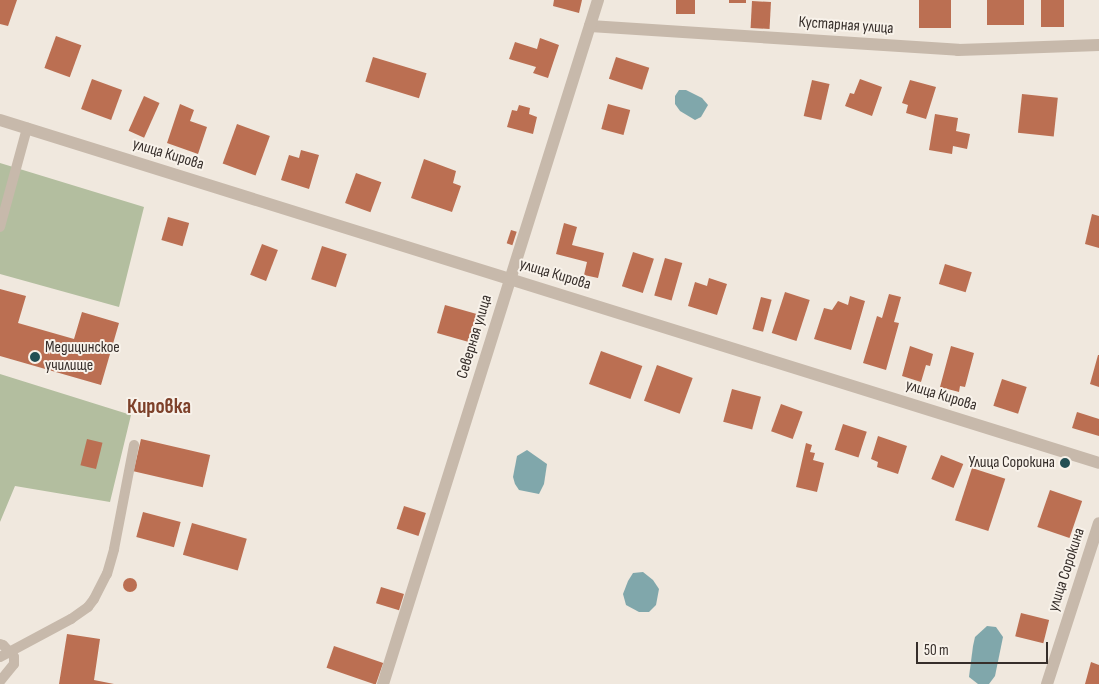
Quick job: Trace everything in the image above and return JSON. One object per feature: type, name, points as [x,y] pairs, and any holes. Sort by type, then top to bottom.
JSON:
[{"type":"street","name":"Северная улица","points":[[383,684],[598,0]]},
{"type":"street","name":"Кустарная улица","points":[[590,26],[958,50],[1099,45]]},
{"type":"street","name":"улица Кирова","points":[[0,120],[1099,463]]},
{"type":"street","name":"улица Сорокина","points":[[1048,684],[1099,523]]},
{"type":"lane","points":[[0,227],[27,128]]},
{"type":"lane","points":[[0,657],[71,620],[88,607],[94,599],[107,574],[114,549],[134,446]]},
{"type":"lane","points":[[0,644],[12,652],[14,657],[14,664],[0,680]]},
{"type":"green space","points":[[0,163],[144,207],[119,307],[0,274]]},
{"type":"green space","points":[[0,374],[131,415],[110,502],[15,486],[0,522]]},
{"type":"water","points":[[679,90],[686,90],[702,98],[708,105],[701,117],[695,120],[680,111],[675,104],[675,96]]},
{"type":"water","points":[[527,450],[547,464],[544,484],[539,494],[519,490],[513,477],[517,456]]},
{"type":"water","points":[[643,572],[653,580],[659,589],[656,605],[649,612],[639,612],[626,605],[623,594],[633,573]]},
{"type":"water","points":[[987,626],[996,627],[1003,637],[995,676],[989,684],[978,684],[969,677],[973,646],[975,637]]},
{"type":"building","points":[[0,0],[17,0],[8,26],[0,24]]},
{"type":"building","points":[[554,0],[582,0],[579,13],[553,6]]},
{"type":"building","points":[[676,0],[695,0],[695,14],[676,14]]},
{"type":"building","points":[[729,0],[746,0],[746,3],[729,3]]},
{"type":"building","points":[[919,0],[951,0],[951,28],[919,28]]},
{"type":"building","points":[[987,0],[1024,0],[1024,25],[987,25]]},
{"type":"building","points":[[1041,0],[1064,0],[1064,27],[1041,27]]},
{"type":"building","points":[[752,1],[771,2],[770,29],[751,28]]},
{"type":"building","points":[[56,36],[81,45],[70,77],[44,68]]},
{"type":"building","points":[[540,38],[559,45],[548,78],[533,73],[536,67],[509,59],[515,42],[537,49]]},
{"type":"building","points":[[373,57],[427,73],[419,98],[365,82]]},
{"type":"building","points":[[616,57],[649,68],[642,90],[609,79]]},
{"type":"building","points":[[92,79],[122,90],[111,120],[81,109]]},
{"type":"building","points":[[860,79],[882,87],[872,116],[845,106],[850,93],[854,94]]},
{"type":"building","points":[[812,80],[830,84],[821,120],[804,116]]},
{"type":"building","points":[[910,80],[936,87],[926,119],[906,113],[908,105],[902,103]]},
{"type":"building","points":[[1022,94],[1058,98],[1054,137],[1018,133]]},
{"type":"building","points":[[144,96],[160,103],[144,138],[129,131]]},
{"type":"building","points":[[180,104],[194,110],[190,121],[207,127],[198,154],[167,143]]},
{"type":"building","points":[[608,104],[630,110],[623,135],[601,129]]},
{"type":"building","points":[[519,105],[530,108],[529,114],[537,117],[533,134],[507,127],[512,110],[517,111]]},
{"type":"building","points":[[935,114],[958,118],[956,131],[970,134],[967,149],[953,146],[952,154],[929,150]]},
{"type":"building","points":[[237,124],[270,136],[256,175],[223,163]]},
{"type":"building","points":[[301,150],[319,155],[309,189],[281,180],[289,155],[299,158]]},
{"type":"building","points":[[424,159],[456,171],[453,183],[461,186],[452,212],[411,198]]},
{"type":"building","points":[[356,173],[381,182],[370,212],[345,203]]},
{"type":"building","points":[[1092,214],[1099,216],[1099,248],[1085,244]]},
{"type":"building","points":[[168,217],[189,223],[183,246],[161,240]]},
{"type":"building","points":[[564,223],[577,227],[572,245],[604,253],[598,278],[584,275],[587,262],[556,254]]},
{"type":"building","points":[[511,230],[517,232],[512,245],[507,243]]},
{"type":"building","points":[[262,244],[278,250],[266,281],[250,275]]},
{"type":"building","points":[[322,246],[347,254],[336,287],[311,279]]},
{"type":"building","points":[[633,252],[654,259],[643,293],[622,286]]},
{"type":"building","points":[[665,258],[682,263],[672,300],[654,295]]},
{"type":"building","points":[[945,264],[972,272],[966,292],[939,284]]},
{"type":"building","points":[[709,278],[727,284],[717,315],[688,306],[695,282],[707,286]]},
{"type":"building","points":[[0,289],[26,296],[18,323],[74,339],[82,312],[119,323],[101,385],[0,356]]},
{"type":"building","points":[[785,292],[810,300],[796,341],[772,333]]},
{"type":"building","points":[[889,294],[901,297],[894,322],[899,323],[886,370],[863,363],[877,316],[882,318]]},
{"type":"building","points":[[850,296],[865,301],[851,350],[814,339],[824,308],[832,310],[838,301],[848,305]]},
{"type":"building","points":[[761,297],[772,300],[763,332],[752,329]]},
{"type":"building","points":[[445,305],[477,314],[469,342],[437,333]]},
{"type":"building","points":[[910,346],[933,354],[930,366],[926,365],[921,382],[902,376]]},
{"type":"building","points":[[951,346],[974,353],[965,387],[960,386],[959,392],[940,387]]},
{"type":"building","points":[[601,351],[642,366],[630,399],[589,384]]},
{"type":"building","points":[[1099,355],[1099,387],[1090,384]]},
{"type":"building","points":[[657,365],[693,378],[680,414],[644,401]]},
{"type":"building","points":[[1002,379],[1027,387],[1018,414],[993,406]]},
{"type":"building","points":[[732,389],[761,397],[752,430],[723,422]]},
{"type":"building","points":[[781,404],[803,412],[793,439],[771,431]]},
{"type":"building","points":[[1077,412],[1099,419],[1099,436],[1072,428]]},
{"type":"building","points":[[843,424],[867,432],[858,457],[835,450]]},
{"type":"building","points":[[878,436],[907,446],[898,474],[877,467],[878,462],[871,459]]},
{"type":"building","points":[[87,439],[103,443],[96,469],[80,465]]},
{"type":"building","points":[[141,439],[210,455],[203,487],[134,471]]},
{"type":"building","points":[[806,443],[812,445],[810,452],[815,453],[813,460],[824,463],[817,492],[796,487]]},
{"type":"building","points":[[941,455],[963,464],[954,488],[931,479]]},
{"type":"building","points":[[972,468],[1005,479],[988,531],[955,520]]},
{"type":"building","points":[[1050,490],[1082,501],[1069,538],[1037,527]]},
{"type":"building","points":[[404,506],[426,513],[418,536],[397,529]]},
{"type":"building","points":[[143,512],[181,522],[174,547],[136,537]]},
{"type":"building","points":[[192,523],[247,539],[238,570],[183,555]]},
{"type":"building","points":[[130,578],[135,580],[137,585],[135,590],[130,592],[125,590],[123,585],[125,580]]},
{"type":"building","points":[[381,587],[404,594],[399,610],[376,603]]},
{"type":"building","points":[[1021,613],[1049,620],[1043,643],[1015,636]]},
{"type":"building","points":[[67,634],[100,639],[94,680],[114,684],[59,684]]},
{"type":"building","points":[[334,646],[383,663],[376,684],[327,668]]},
{"type":"building","points":[[1091,662],[1099,665],[1099,684],[1085,684]]},
{"type":"place","name":"Медицинское училище","points":[[35,357]]},
{"type":"place","name":"Улица Сорокина","points":[[1065,463]]},
{"type":"district","name":"Кировка","points":[[159,407]]}]
